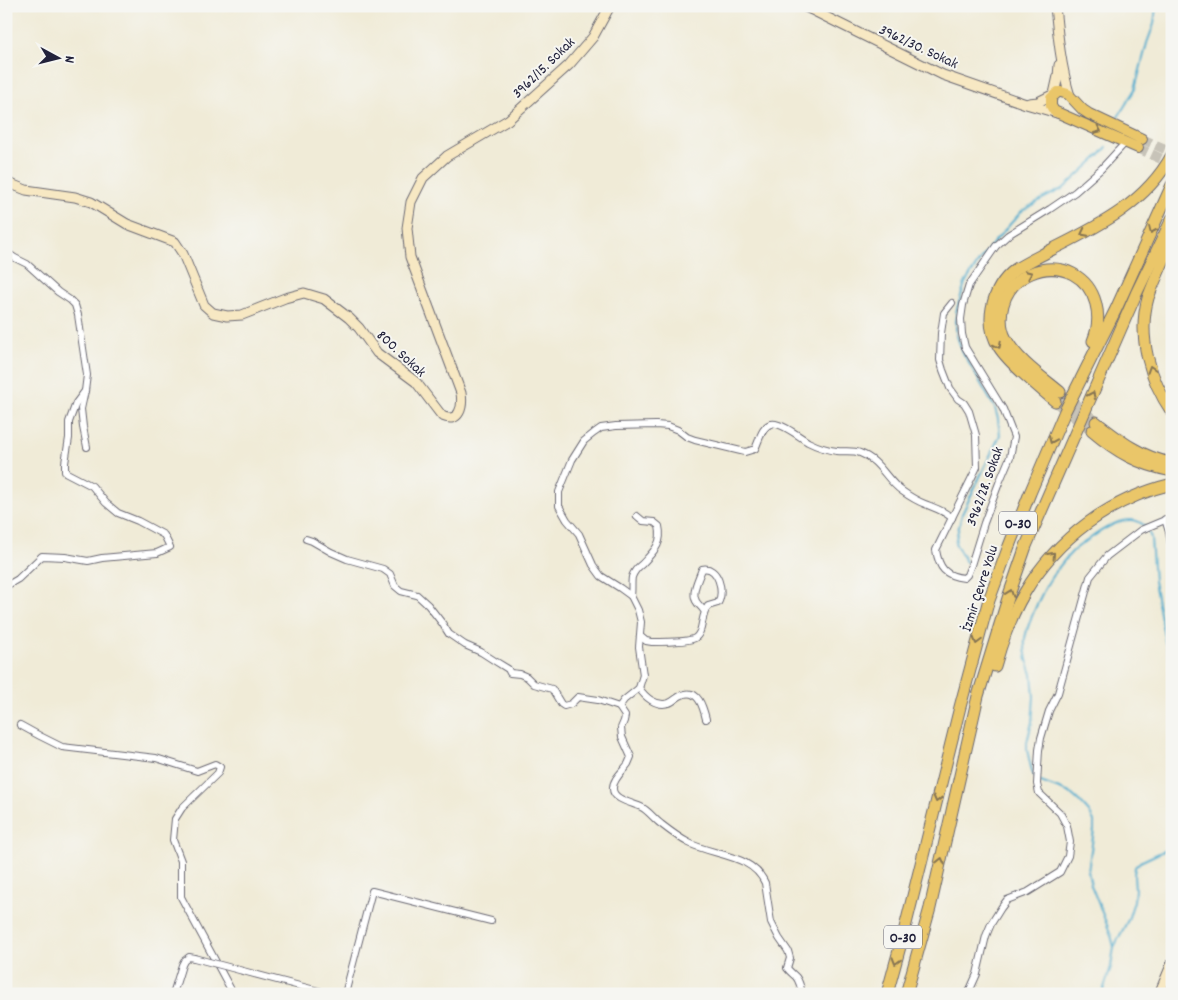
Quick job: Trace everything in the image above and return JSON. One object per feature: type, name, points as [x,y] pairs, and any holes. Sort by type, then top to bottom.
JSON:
[{"type":"highway","points":[[1065,411],[1096,334],[1098,322],[1097,307],[1090,289],[1074,275],[1058,270],[1037,271],[1020,278],[1010,288],[1004,300],[1001,324],[1006,340],[1014,352],[1058,397],[1012,363],[1002,352],[992,332],[991,325],[996,293],[1006,279],[1016,270],[1095,228],[1126,207],[1148,188],[1172,155]]},
{"type":"highway","name":"İzmir Çevre Yolu","points":[[887,994],[988,603],[1026,502],[1065,411],[1116,309],[1172,185]]},
{"type":"highway","name":"İzmir Çevre Yolu","points":[[906,994],[930,908],[984,678],[1009,595],[1026,546],[1136,294],[1172,219]]},
{"type":"highway","points":[[1172,241],[1148,299],[1145,320],[1145,342],[1154,380],[1162,398],[1172,412]]},
{"type":"highway","points":[[1172,464],[1133,449],[1114,436],[1094,426],[1109,445],[1134,460],[1172,471]]},
{"type":"highway","points":[[957,793],[1008,625],[1036,575],[1067,539],[1086,523],[1127,499],[1172,484]]},
{"type":"main road","name":"3962/15. Sokak","points":[[508,120],[569,65],[593,37],[610,6]]},
{"type":"main road","name":"3962/30. Sokak","points":[[803,6],[818,8],[943,74],[1026,104],[1057,113]]},
{"type":"main road","points":[[1055,6],[1060,55],[1072,104],[1069,110],[1064,113],[1057,113]]},
{"type":"main road","points":[[1026,104],[1038,102],[1054,94],[1065,92],[1083,110],[1140,144],[1125,143],[1057,113],[1052,109],[1050,103],[1054,94],[1058,76],[1060,55]]},
{"type":"main road","name":"800. Sokak","points":[[6,182],[26,190],[75,197],[91,202],[127,224],[175,242],[183,254],[204,305],[213,313],[227,316],[242,315],[285,298],[304,293],[324,299],[349,318],[382,356],[416,382],[442,416],[448,418],[458,414],[462,408],[461,393],[410,257],[407,228],[411,202],[423,178],[447,156],[508,120]]},
{"type":"main road","points":[[1159,994],[1172,963]]},
{"type":"main road","points":[[1169,994],[1172,988]]},
{"type":"street","name":"3962/28. Sokak","points":[[952,303],[944,313],[940,360],[950,388],[969,411],[976,435],[977,467],[936,550],[938,560],[945,572],[955,577],[964,578],[971,566],[998,483],[1010,457],[1014,437],[1003,409],[965,347],[961,319],[969,285],[996,246],[1008,235],[1075,192],[1101,169],[1125,143]]},
{"type":"street","points":[[6,252],[28,264],[75,305],[87,375],[81,409],[82,427],[87,447]]},
{"type":"street","points":[[6,586],[18,578],[42,556],[65,556],[88,561],[157,553],[170,547],[164,535],[118,513],[106,503],[92,486],[65,472],[69,422],[76,403],[85,391]]},
{"type":"street","points":[[632,596],[601,576],[592,565],[579,534],[567,520],[559,506],[559,492],[572,460],[584,441],[601,428],[656,424],[668,426],[695,440],[745,452],[755,449],[765,427],[774,423],[810,443],[824,448],[834,451],[860,453],[880,466],[892,483],[901,490],[924,504],[945,512],[952,518]]},
{"type":"street","points":[[619,707],[624,700],[639,688],[643,675],[639,647],[641,622],[632,596],[632,578],[636,570],[659,543],[660,538],[659,526],[654,522],[642,521],[637,516]]},
{"type":"street","points":[[968,994],[977,974],[986,936],[1001,908],[1007,900],[1028,892],[1060,872],[1068,856],[1070,842],[1067,826],[1060,813],[1038,793],[1039,750],[1049,711],[1058,693],[1090,577],[1107,556],[1141,530],[1168,518],[1172,550],[1172,587]]},
{"type":"street","points":[[306,540],[312,541],[330,552],[347,559],[383,569],[390,574],[395,586],[402,591],[417,595],[428,605],[449,634],[465,645],[495,660],[510,673],[520,674],[527,677],[534,684],[552,689],[564,706],[571,704],[578,697],[598,700],[619,707],[625,716],[621,728],[622,737],[631,757],[628,765],[614,784],[612,788],[613,793],[626,801],[642,807],[678,837],[692,844],[730,856],[748,864],[758,872],[765,883],[775,930],[788,951],[790,958],[788,968],[796,977],[802,994]]},
{"type":"street","points":[[640,636],[646,641],[652,642],[693,640],[698,637],[704,611],[708,606],[718,603],[722,598],[718,578],[710,569],[706,568],[702,569],[694,596],[704,611]]},
{"type":"street","points":[[639,688],[645,696],[661,704],[670,703],[683,694],[690,693],[699,698],[706,718]]},
{"type":"street","points":[[20,725],[62,747],[156,758],[197,771],[215,764],[220,767],[218,773],[178,813],[175,819],[173,840],[181,861],[181,897],[235,994]]},
{"type":"street","points":[[345,994],[372,891],[491,921]]},
{"type":"street","points":[[173,994],[182,965],[190,957],[330,994]]},
{"type":"waterway","points":[[1118,117],[1135,89],[1154,24],[1156,6]]},
{"type":"waterway","points":[[966,562],[955,543],[962,514],[1000,435],[995,408],[962,351],[956,333],[956,312],[965,283],[993,243],[1022,211],[1064,188],[1107,147]]},
{"type":"waterway","points":[[1027,661],[1025,644],[1027,630],[1037,604],[1055,572],[1074,550],[1096,534],[1113,524],[1131,520],[1139,522],[1146,528],[1151,538],[1154,581],[1165,641],[1172,666]]},
{"type":"waterway","points":[[1027,660],[1032,674],[1034,697],[1027,750],[1035,777]]},
{"type":"waterway","points":[[1038,781],[1070,793],[1089,812],[1094,821],[1088,871],[1091,885],[1114,947]]},
{"type":"waterway","points":[[1102,994],[1111,967],[1114,947],[1128,920],[1134,901],[1135,867],[1140,862],[1172,847]]},
{"type":"tunnel","points":[[1142,139],[1172,152]]},
{"type":"tunnel","points":[[1138,148],[1172,164]]},
{"type":"tunnel","points":[[1060,392],[1096,422]]},
{"type":"tunnel","points":[[1055,401],[1092,431]]}]
